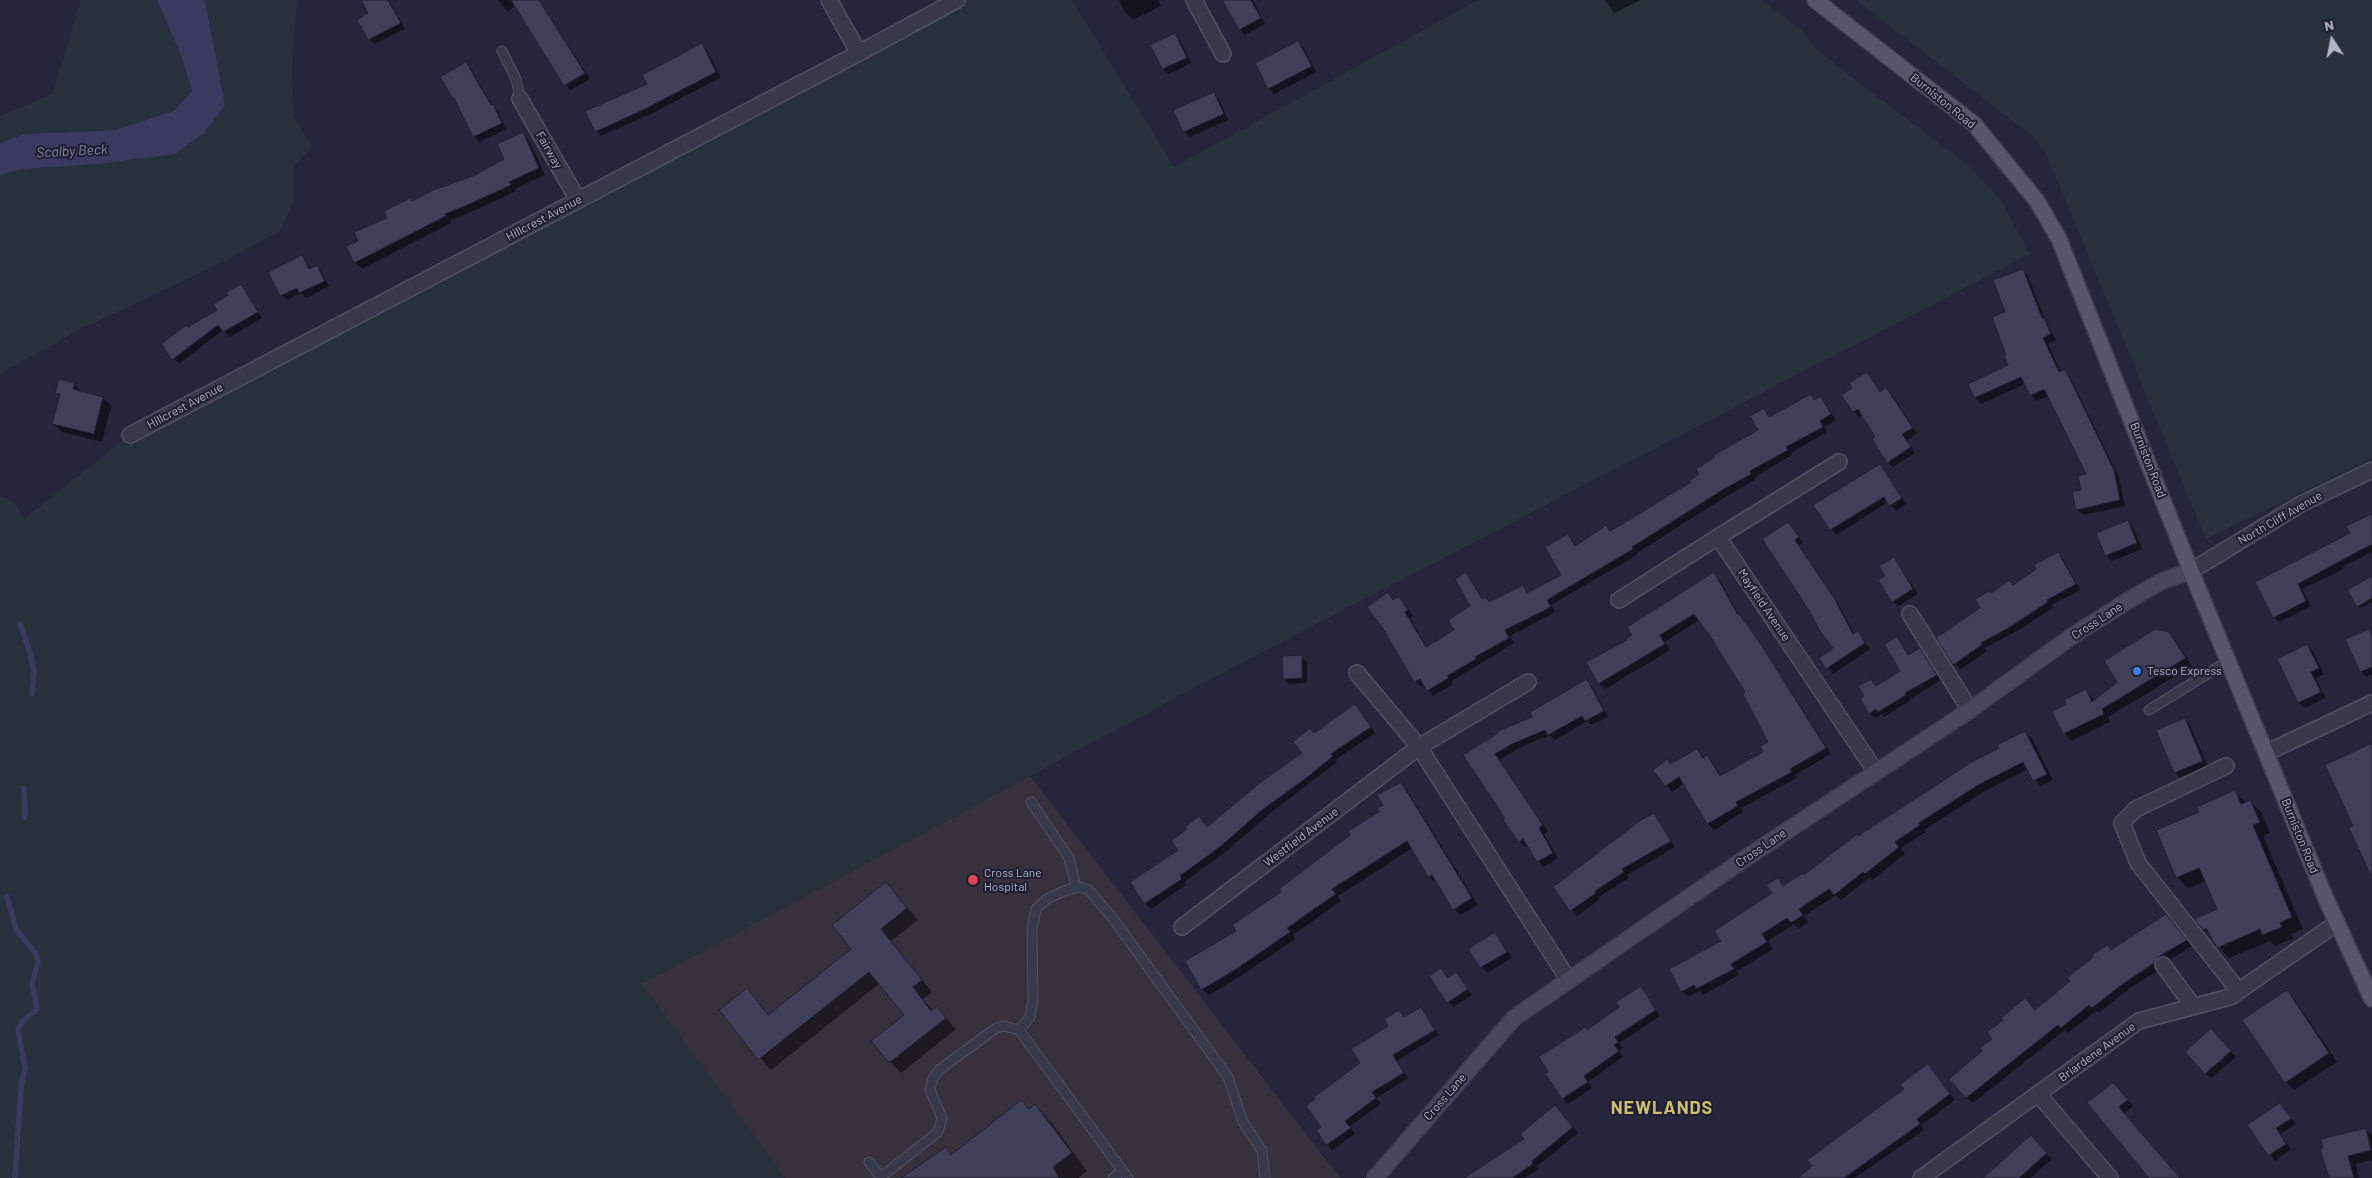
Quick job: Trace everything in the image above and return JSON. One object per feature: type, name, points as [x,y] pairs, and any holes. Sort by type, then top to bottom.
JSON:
[{"type":"main road","name":"Burniston Road","points":[[1816,0],[1974,124],[2037,200],[2062,249],[2266,753],[2337,923],[2372,999]]},
{"type":"street","points":[[829,0],[859,53]]},
{"type":"street","name":"Hillcrest Avenue","points":[[130,435],[957,0]]},
{"type":"street","points":[[1194,0],[1223,54]]},
{"type":"street","name":"Fairway","points":[[520,99],[578,200]]},
{"type":"street","points":[[1619,600],[1839,462]]},
{"type":"street","name":"North Cliff Avenue","points":[[2191,571],[2301,504],[2372,470]]},
{"type":"street","name":"Mayfield Avenue","points":[[1718,537],[1876,772]]},
{"type":"street","name":"Cross Lane","points":[[1375,1178],[1514,1018],[1568,979],[1970,710],[2075,634],[2162,581],[2191,571]]},
{"type":"street","points":[[1910,614],[1970,710]]},
{"type":"street","points":[[1357,673],[1419,746],[1568,979]]},
{"type":"street","name":"Westfield Avenue","points":[[1182,927],[1419,746],[1528,682]]},
{"type":"street","points":[[2266,753],[2372,703]]},
{"type":"street","points":[[2226,766],[2136,810],[2122,823],[2138,863],[2238,990]]},
{"type":"street","name":"Briardene Avenue","points":[[1921,1178],[2139,1021],[2230,997],[2337,923]]},
{"type":"street","points":[[2163,965],[2193,1006]]},
{"type":"street","points":[[2038,1094],[2110,1178]]},
{"type":"lane","points":[[502,51],[516,79],[520,99]]},
{"type":"lane","points":[[2149,710],[2228,661]]},
{"type":"lane","points":[[1031,802],[1069,858],[1076,887]]},
{"type":"lane","points":[[1018,1030],[1030,1017],[1033,1000],[1032,928],[1036,909],[1047,899],[1064,890],[1076,887],[1090,890],[1114,920],[1228,1078],[1243,1122],[1262,1151],[1265,1178]]},
{"type":"lane","points":[[869,1162],[881,1178],[938,1132],[942,1118],[930,1090],[933,1078],[939,1070],[996,1028],[1004,1026],[1018,1030],[1125,1174],[1113,1178]]},
{"type":"shaded area","points":[[81,0],[157,0],[180,53],[192,91],[174,111],[115,130],[25,134],[0,143],[0,116],[52,94]]},
{"type":"shaded area","points":[[205,0],[297,0],[292,72],[294,117],[312,147],[294,166],[294,201],[281,230],[229,259],[79,330],[0,374],[0,175],[22,169],[98,164],[225,105]]},
{"type":"shaded area","points":[[957,0],[1072,0],[1174,167],[1478,0],[1761,0],[1805,33],[1814,48],[1970,167],[2000,199],[2030,254],[1226,671],[642,984],[785,1178],[0,1178],[0,495],[15,503],[24,519],[130,435]]},
{"type":"shaded area","points":[[1856,0],[2372,0],[2372,458],[2206,539],[2046,153],[2031,135]]},
{"type":"shaded area","name":"Cross Lane Hospital","points":[[1030,776],[1340,1178],[785,1178],[641,984]]},
{"type":"water","name":"Scalby Beck","points":[[157,0],[205,0],[225,105],[204,133],[175,154],[98,164],[22,169],[0,175],[0,143],[25,134],[115,130],[174,111],[192,91],[180,53]]},
{"type":"building","points":[[361,0],[388,0],[401,23],[368,40],[357,20],[368,13]]},
{"type":"building","points":[[511,0],[539,0],[585,73],[564,86]]},
{"type":"building","points":[[1222,0],[1251,0],[1261,18],[1239,30]]},
{"type":"building","points":[[1175,33],[1187,58],[1162,69],[1150,45]]},
{"type":"building","points":[[1298,41],[1312,66],[1268,89],[1255,63]]},
{"type":"building","points":[[702,43],[716,72],[645,109],[595,132],[585,111],[647,84],[642,75]]},
{"type":"building","points":[[466,62],[491,105],[493,104],[502,123],[473,137],[454,98],[440,77]]},
{"type":"building","points":[[1214,92],[1224,114],[1183,132],[1173,110]]},
{"type":"building","points":[[523,132],[539,168],[509,182],[511,185],[445,214],[446,216],[354,263],[346,246],[358,241],[354,232],[387,218],[384,211],[410,198],[412,201],[433,190],[473,176],[504,159],[497,144]]},
{"type":"building","points":[[302,255],[309,269],[317,265],[325,281],[299,293],[297,288],[280,296],[268,272]]},
{"type":"building","points":[[2023,269],[2042,318],[2044,318],[2051,334],[2043,338],[2059,372],[2065,369],[2114,470],[2120,500],[2076,510],[2072,492],[2081,490],[2078,476],[2086,474],[2044,389],[2030,396],[2021,377],[1974,398],[1968,384],[2008,365],[1992,317],[2005,312],[1993,280]]},
{"type":"building","points":[[241,284],[258,312],[223,332],[218,325],[172,360],[161,344],[186,325],[188,327],[217,310],[213,304],[228,295],[226,292]]},
{"type":"building","points":[[1867,372],[1880,392],[1886,387],[1913,428],[1902,434],[1911,447],[1887,463],[1872,439],[1875,437],[1858,409],[1853,412],[1841,395],[1852,388],[1849,383]]},
{"type":"building","points":[[59,379],[75,383],[73,389],[103,397],[94,434],[52,424],[60,394],[55,393]]},
{"type":"building","points":[[1811,394],[1814,400],[1821,396],[1831,414],[1820,421],[1823,427],[1786,447],[1788,450],[1750,471],[1751,474],[1632,547],[1633,549],[1547,600],[1551,607],[1505,630],[1509,638],[1475,657],[1476,659],[1447,676],[1449,678],[1427,691],[1420,679],[1414,682],[1382,627],[1367,607],[1388,592],[1393,600],[1399,596],[1408,610],[1405,612],[1426,647],[1454,630],[1448,620],[1470,606],[1455,579],[1466,572],[1482,599],[1486,597],[1489,602],[1523,585],[1527,593],[1561,575],[1545,547],[1568,534],[1575,546],[1606,525],[1610,531],[1619,526],[1691,482],[1690,480],[1699,474],[1696,469],[1715,457],[1714,455],[1758,430],[1750,416],[1764,408],[1769,417]]},
{"type":"building","points":[[1880,464],[1902,498],[1889,506],[1884,497],[1830,530],[1813,505]]},
{"type":"building","points":[[2372,514],[2372,544],[2298,584],[2306,601],[2273,618],[2255,582],[2350,533],[2346,526]]},
{"type":"building","points":[[2128,520],[2137,543],[2105,556],[2096,533]]},
{"type":"building","points":[[1788,522],[1799,537],[1795,540],[1834,598],[1853,634],[1858,631],[1865,643],[1826,669],[1819,658],[1833,648],[1820,631],[1807,607],[1762,539]]},
{"type":"building","points":[[2058,552],[2076,584],[2047,600],[2048,602],[2010,627],[1981,643],[1982,645],[1953,665],[1936,638],[1980,608],[1975,599],[1990,591],[1991,593],[2010,580],[2013,585],[2036,569],[2034,565]]},
{"type":"building","points":[[1894,557],[1913,589],[1892,602],[1878,580],[1885,576],[1879,566]]},
{"type":"building","points":[[1714,572],[1738,615],[1760,643],[1826,748],[1790,769],[1792,772],[1736,802],[1738,806],[1707,824],[1679,777],[1665,786],[1653,770],[1667,759],[1670,764],[1697,749],[1703,758],[1707,755],[1720,776],[1763,752],[1760,746],[1768,742],[1743,694],[1745,692],[1694,614],[1660,635],[1665,644],[1598,684],[1586,662],[1627,640],[1632,635],[1627,627]]},
{"type":"building","points":[[2372,576],[2372,598],[2357,607],[2347,590]]},
{"type":"building","name":"Tesco Express","points":[[2155,629],[2169,632],[2186,658],[2102,709],[2104,714],[2063,734],[2052,712],[2066,704],[2064,700],[2086,689],[2092,702],[2117,682],[2104,661]]},
{"type":"building","points":[[2369,629],[2372,636],[2372,667],[2360,672],[2345,639]]},
{"type":"building","points":[[1897,637],[1908,655],[1920,648],[1937,675],[1905,693],[1906,695],[1878,712],[1876,709],[1869,714],[1860,699],[1864,696],[1858,686],[1871,679],[1876,686],[1900,671],[1884,644]]},
{"type":"building","points":[[2307,644],[2319,668],[2311,672],[2321,692],[2298,703],[2277,659]]},
{"type":"building","points":[[1302,655],[1302,678],[1283,679],[1282,656]]},
{"type":"building","points":[[1587,679],[1604,711],[1585,721],[1582,716],[1548,735],[1545,730],[1512,744],[1495,754],[1543,825],[1539,828],[1553,853],[1537,862],[1523,839],[1519,842],[1503,820],[1505,818],[1463,755],[1498,733],[1498,731],[1532,717],[1530,712]]},
{"type":"building","points":[[1355,704],[1371,727],[1331,754],[1333,756],[1305,779],[1262,810],[1221,846],[1180,876],[1182,879],[1144,904],[1130,882],[1178,850],[1171,841],[1187,829],[1185,827],[1199,816],[1207,827],[1262,781],[1302,753],[1293,742],[1310,728],[1314,733]]},
{"type":"building","points":[[2185,718],[2203,761],[2174,773],[2156,730]]},
{"type":"building","points":[[2025,731],[2047,774],[2033,781],[2023,762],[1978,785],[1919,823],[1920,825],[1895,842],[1899,847],[1865,874],[1863,872],[1834,895],[1829,889],[1799,909],[1803,915],[1791,923],[1787,918],[1762,934],[1767,942],[1731,964],[1734,969],[1696,989],[1694,985],[1681,992],[1669,969],[1721,941],[1714,931],[1772,893],[1766,885],[1778,878],[1783,886],[1803,873],[1804,875],[1857,834],[1858,836],[1970,763],[1999,748],[1997,745]]},
{"type":"building","points":[[2372,743],[2372,878],[2349,828],[2353,826],[2325,765]]},
{"type":"building","points":[[1401,782],[1472,898],[1453,910],[1432,875],[1428,877],[1407,841],[1332,889],[1336,894],[1287,928],[1290,932],[1238,968],[1201,990],[1185,961],[1236,931],[1232,925],[1281,892],[1279,889],[1350,835],[1348,831],[1379,812],[1377,808],[1383,805],[1377,795]]},
{"type":"building","points":[[2235,790],[2241,804],[2250,800],[2260,822],[2253,825],[2292,917],[2280,923],[2282,927],[2262,935],[2260,929],[2217,948],[2206,928],[2203,930],[2194,919],[2217,909],[2199,868],[2176,878],[2156,830],[2199,812],[2197,807]]},
{"type":"building","points":[[1654,813],[1671,841],[1622,869],[1624,872],[1595,891],[1596,893],[1570,911],[1553,887],[1641,820]]},
{"type":"building","points":[[886,882],[907,908],[881,929],[922,980],[913,987],[931,1011],[937,1006],[946,1018],[889,1063],[871,1041],[904,1015],[869,972],[758,1060],[719,1010],[747,988],[768,1015],[851,949],[832,925]]},
{"type":"building","points":[[2166,914],[2187,940],[2158,957],[2154,963],[2092,1008],[2089,1005],[2061,1028],[2058,1025],[1966,1098],[1949,1079],[1982,1051],[1980,1048],[1992,1039],[1987,1032],[2003,1020],[2001,1018],[2025,998],[2035,1010],[2070,981],[2067,978],[2093,957],[2092,955],[2107,945],[2111,950]]},
{"type":"building","points":[[1495,932],[1507,952],[1480,968],[1468,949]]},
{"type":"building","points":[[1441,968],[1448,978],[1456,972],[1468,989],[1447,1003],[1429,976]]},
{"type":"building","points":[[1641,986],[1656,1010],[1615,1037],[1618,1042],[1614,1045],[1619,1051],[1584,1076],[1588,1082],[1562,1099],[1545,1073],[1548,1072],[1539,1057],[1585,1027],[1587,1030],[1619,1007],[1616,1002]]},
{"type":"building","points":[[2287,990],[2329,1053],[2285,1083],[2242,1020]]},
{"type":"building","points":[[1421,1007],[1435,1030],[1393,1055],[1404,1073],[1372,1092],[1376,1098],[1345,1121],[1351,1128],[1326,1145],[1316,1130],[1321,1127],[1306,1106],[1315,1099],[1314,1097],[1360,1063],[1351,1049],[1388,1026],[1384,1019],[1399,1010],[1404,1017]]},
{"type":"building","points":[[2211,1028],[2231,1051],[2205,1074],[2185,1052]]},
{"type":"building","points":[[1928,1064],[1950,1094],[1917,1119],[1920,1124],[1844,1178],[1798,1178],[1812,1166],[1807,1160],[1904,1089],[1900,1084]]},
{"type":"building","points":[[2113,1082],[2128,1100],[2119,1107],[2180,1178],[2149,1178],[2087,1103]]},
{"type":"building","points":[[1021,1100],[1029,1109],[1035,1104],[1072,1153],[1053,1167],[1059,1178],[901,1178],[946,1147],[951,1155]]},
{"type":"building","points":[[2279,1103],[2292,1118],[2276,1128],[2286,1144],[2268,1156],[2247,1125]]},
{"type":"building","points":[[1555,1105],[1573,1127],[1532,1161],[1533,1164],[1512,1178],[1464,1178],[1524,1139],[1520,1134]]},
{"type":"building","points":[[2366,1128],[2371,1150],[2348,1156],[2354,1178],[2329,1178],[2320,1149],[2323,1148],[2321,1139]]},
{"type":"building","points":[[2031,1135],[2047,1153],[2019,1178],[1983,1178]]},
{"type":"waterway","points":[[20,624],[30,652],[34,672],[32,694]]},
{"type":"waterway","points":[[24,788],[25,817]]},
{"type":"waterway","points":[[7,897],[16,929],[36,954],[38,963],[32,983],[37,1009],[22,1022],[18,1030],[25,1068],[21,1087],[15,1178]]},
{"type":"place","name":"Tesco Express","points":[[2137,671]]},
{"type":"place","name":"Cross Lane Hospital","points":[[973,880]]},
{"type":"district","name":"NEWLANDS","points":[[1662,1108]]}]
